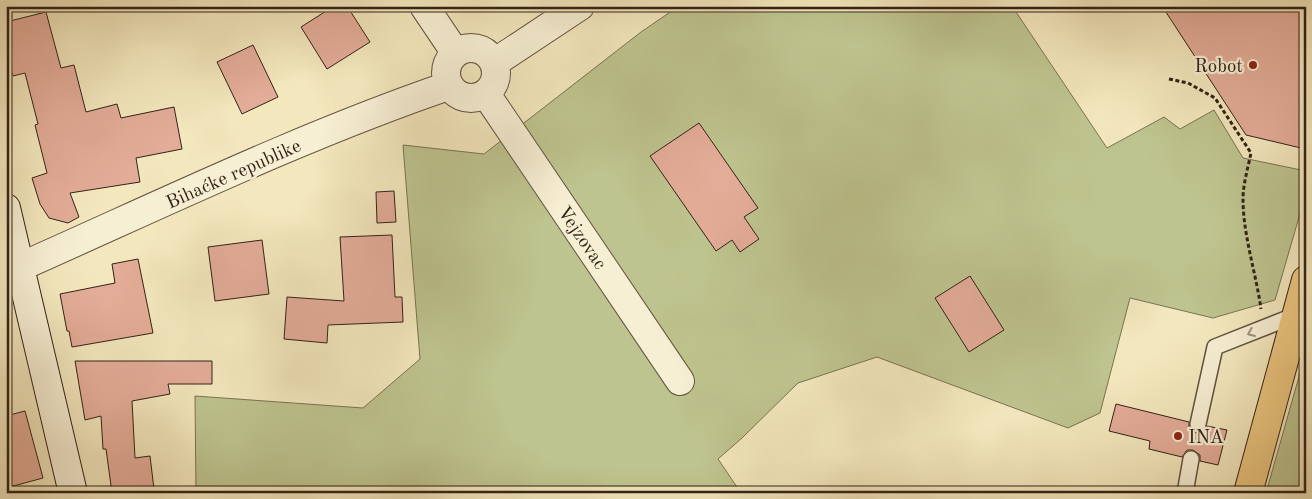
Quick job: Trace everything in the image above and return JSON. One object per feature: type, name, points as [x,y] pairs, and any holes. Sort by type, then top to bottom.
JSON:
[{"type":"main road","points":[[1248,493],[1306,280]]},
{"type":"street","points":[[424,6],[455,52]]},
{"type":"street","points":[[494,63],[580,6]]},
{"type":"street","points":[[470,47],[478,48],[490,56],[494,63],[496,72],[492,88],[478,98],[461,97],[448,86],[446,78],[447,64],[455,52],[470,47]]},
{"type":"street","name":"Bihaćke republike","points":[[20,267],[393,104],[448,86]]},
{"type":"street","name":"Vejzovac","points":[[486,94],[680,381]]},
{"type":"street","points":[[6,208],[73,493]]},
{"type":"lane","points":[[1198,424],[1215,348],[1296,315]]},
{"type":"lane","points":[[1185,493],[1191,459]]},
{"type":"path","points":[[1169,79],[1188,83],[1215,98],[1251,153],[1242,198],[1264,327]]},
{"type":"green space","points":[[679,6],[1012,6],[1107,148],[1164,117],[1180,129],[1214,110],[1243,158],[1306,171],[1306,193],[1275,300],[1213,318],[1130,298],[1100,413],[1068,428],[877,357],[798,383],[718,459],[741,493],[196,493],[195,396],[363,408],[420,359],[403,145],[484,154],[641,32]]},
{"type":"green space","points":[[1306,352],[1306,493],[1266,493]]},
{"type":"building","points":[[334,6],[347,6],[370,42],[327,69],[301,27]]},
{"type":"building","name":"Robot","points":[[1162,6],[1306,6],[1306,123],[1301,148],[1246,135]]},
{"type":"building","points":[[46,12],[61,68],[74,65],[86,112],[117,104],[121,118],[174,107],[182,149],[136,158],[140,182],[70,193],[79,217],[68,223],[49,218],[40,204],[32,178],[47,173],[35,125],[38,124],[25,73],[13,76],[6,51],[6,22]]},
{"type":"building","points":[[253,45],[278,97],[242,114],[217,62]]},
{"type":"building","points":[[699,123],[758,208],[744,217],[759,239],[740,252],[732,240],[716,251],[650,156]]},
{"type":"building","points":[[394,191],[396,222],[377,223],[376,192]]},
{"type":"building","points":[[392,235],[395,297],[402,297],[403,322],[328,325],[327,343],[284,339],[287,297],[344,301],[340,237]]},
{"type":"building","points":[[262,240],[269,294],[215,301],[208,247]]},
{"type":"building","points":[[138,259],[153,333],[72,347],[60,294],[115,283],[112,264]]},
{"type":"building","points":[[970,276],[1004,330],[969,352],[935,298]]},
{"type":"building","points":[[75,361],[212,361],[212,384],[168,384],[170,394],[132,401],[135,458],[150,456],[154,489],[112,493],[106,449],[103,449],[101,416],[85,420]]},
{"type":"building","name":"INA","points":[[1116,404],[1189,422],[1189,427],[1196,433],[1201,433],[1207,426],[1227,430],[1218,465],[1200,461],[1200,455],[1193,450],[1187,450],[1182,457],[1149,449],[1150,441],[1109,431]]},
{"type":"building","points":[[25,411],[43,478],[6,488],[6,416]]},
{"type":"place","name":"Robot","points":[[1253,65]]},
{"type":"place","name":"INA","points":[[1178,436]]}]
